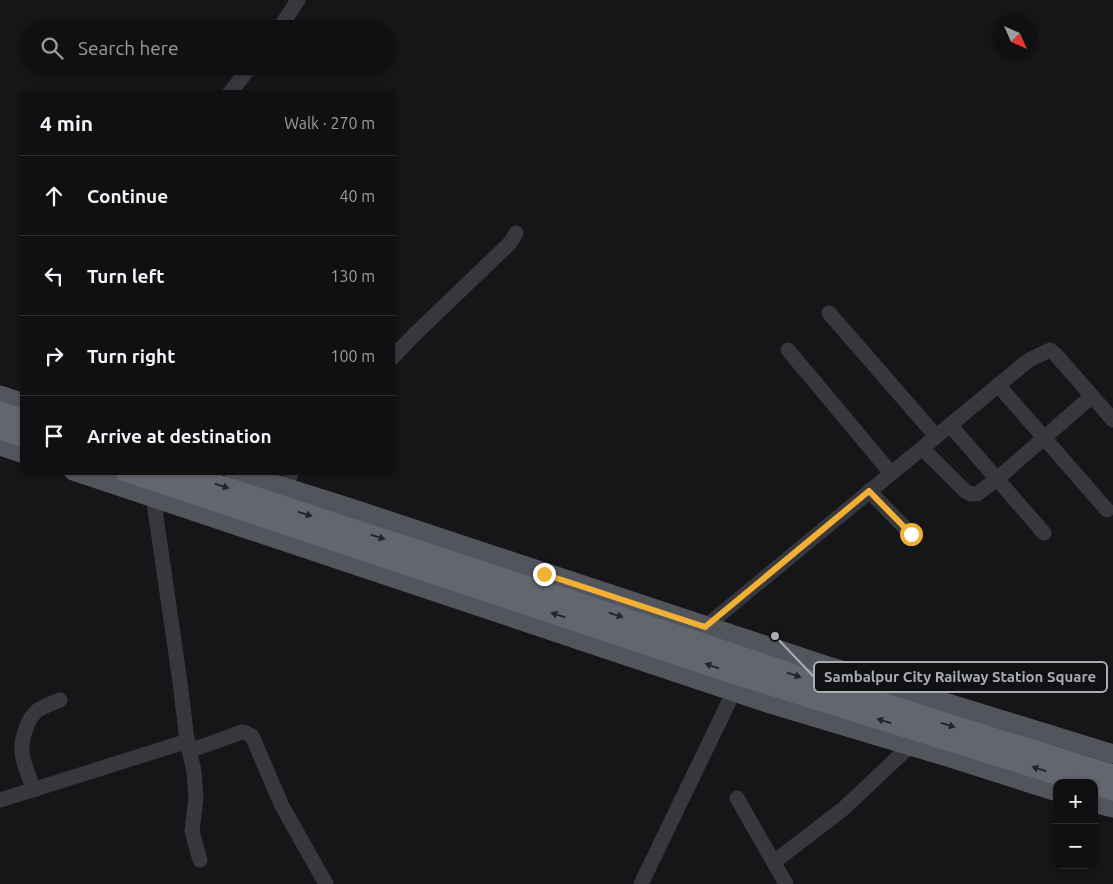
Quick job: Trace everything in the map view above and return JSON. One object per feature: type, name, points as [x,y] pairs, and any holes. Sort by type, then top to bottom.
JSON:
[{"type":"highway","points":[[0,412],[20,419]]},
{"type":"highway","points":[[0,429],[20,436]]},
{"type":"highway","points":[[131,475],[152,490],[744,667],[929,719],[1113,774]]},
{"type":"highway","points":[[187,475],[1074,779]]},
{"type":"highway","points":[[1098,786],[1113,790]]},
{"type":"main road","points":[[0,395],[20,402]]},
{"type":"main road","points":[[0,446],[20,453]]},
{"type":"main road","points":[[90,475],[152,490]]},
{"type":"main road","points":[[258,475],[289,480],[705,627],[744,667],[773,705],[1053,791]]},
{"type":"main road","points":[[744,667],[969,711],[1113,754]]},
{"type":"main road","points":[[1098,804],[1113,808]]},
{"type":"street","points":[[285,20],[298,0]]},
{"type":"street","points":[[232,90],[244,75]]},
{"type":"street","points":[[395,355],[510,243],[516,233]]},
{"type":"street","points":[[829,313],[936,436]]},
{"type":"street","points":[[788,350],[891,473]]},
{"type":"street","points":[[705,627],[1029,360],[1050,350],[1113,420]]},
{"type":"street","points":[[998,385],[1107,510]]},
{"type":"street","points":[[922,448],[965,491],[970,494],[977,494],[1092,396]]},
{"type":"street","points":[[950,425],[1044,533]]},
{"type":"street","points":[[152,490],[188,746],[194,771],[196,797],[192,831],[200,860]]},
{"type":"street","points":[[869,491],[911,534]]},
{"type":"street","points":[[642,884],[744,667]]},
{"type":"street","points":[[34,790],[22,759],[21,745],[24,733],[29,721],[38,710],[60,700]]},
{"type":"street","points":[[0,800],[188,746],[242,732],[246,733],[252,736],[282,806],[326,884]]},
{"type":"street","points":[[774,862],[842,809],[910,746]]},
{"type":"street","points":[[737,798],[786,884]]},
{"type":"place","name":"Sambalpur City Railway Station Square","points":[[775,636]]},
{"type":"route","points":[[544,574],[705,627],[869,491],[911,534]]}]
